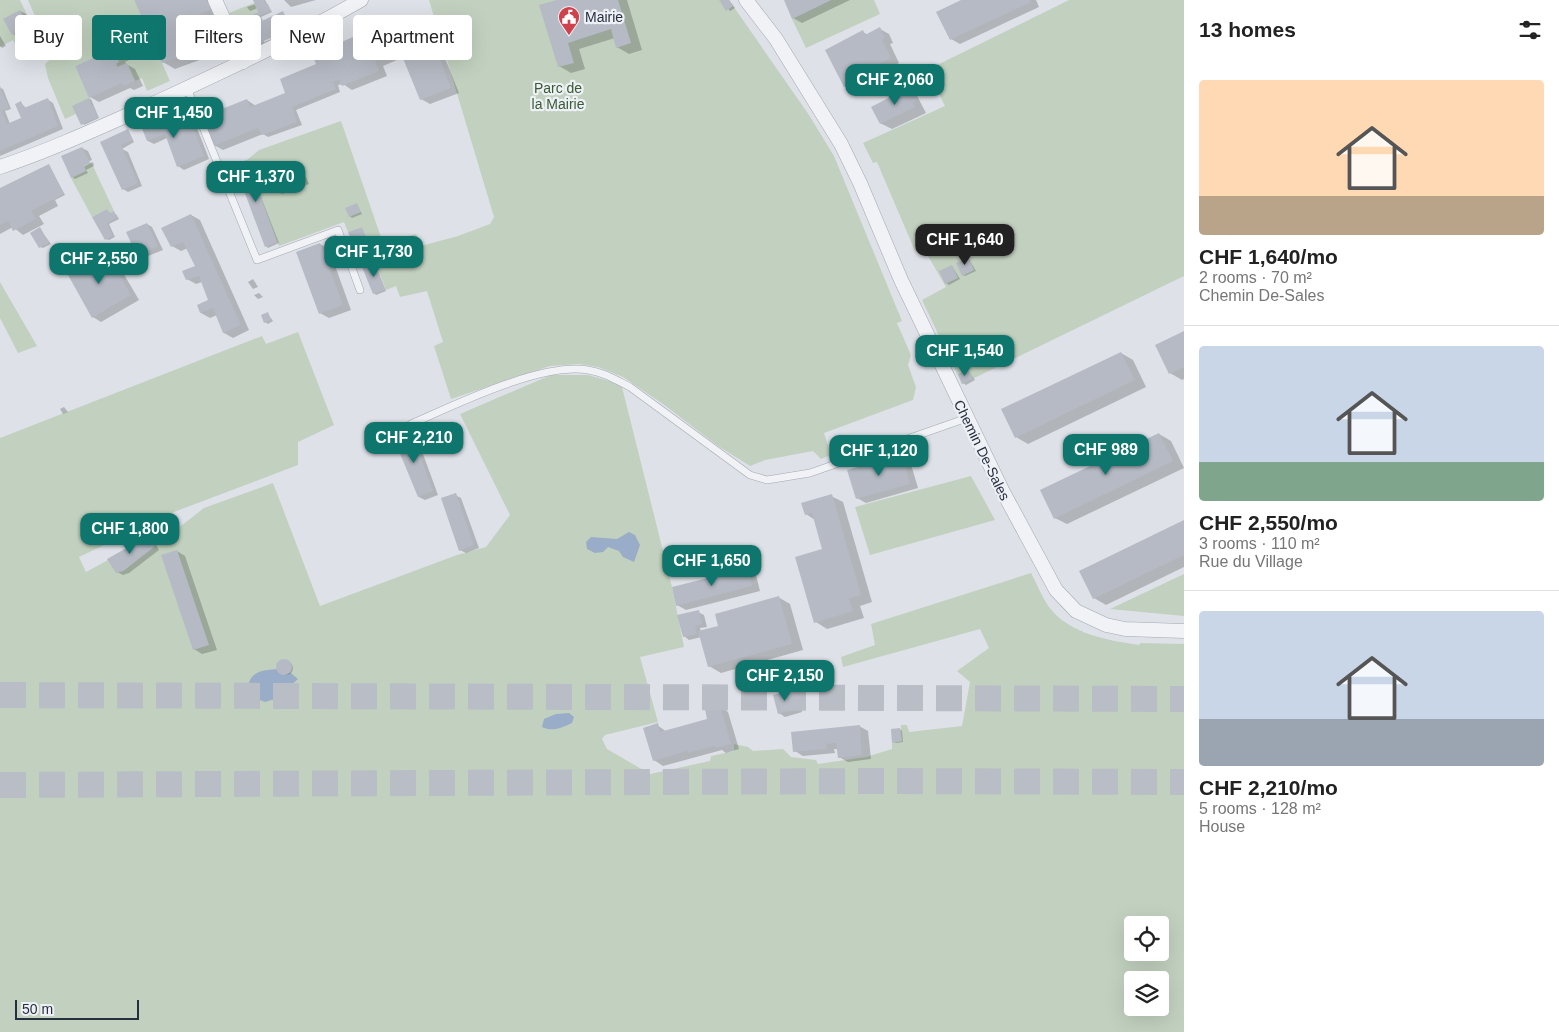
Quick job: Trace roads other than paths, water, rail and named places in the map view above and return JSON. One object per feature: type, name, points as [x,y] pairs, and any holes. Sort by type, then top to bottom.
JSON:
[{"type":"street","points":[[216,0],[243,62]]},
{"type":"street","name":"Chemin De-Sales","points":[[746,0],[776,39],[840,144],[860,183],[900,280],[967,418],[1043,569],[1063,599],[1076,611],[1106,625],[1125,629],[1184,631]]},
{"type":"street","points":[[0,168],[50,150],[243,62],[355,2]]},
{"type":"lane","points":[[186,88],[257,260],[338,230],[360,290]]},
{"type":"lane","points":[[411,424],[484,393],[548,370],[586,369],[615,379],[630,387],[750,475],[766,480],[810,473],[967,418]]},
{"type":"water","points":[[629,532],[635,535],[640,545],[634,562],[623,557],[619,551],[608,547],[603,552],[595,553],[587,549],[586,542],[591,537],[617,539]]},
{"type":"water","points":[[285,668],[298,679],[275,699],[265,702],[252,697],[248,687],[253,676],[262,671]]},
{"type":"water","points":[[569,713],[574,717],[572,723],[553,729],[542,727],[544,719],[556,714]]},
{"type":"tunnel","points":[[0,695],[1184,699]]},
{"type":"tunnel","points":[[0,785],[877,781],[1184,782]]},
{"type":"place","name":"Mairie","points":[[569,36]]},
{"type":"park label","name":"Parc de la Mairie","points":[[558,96]]}]
